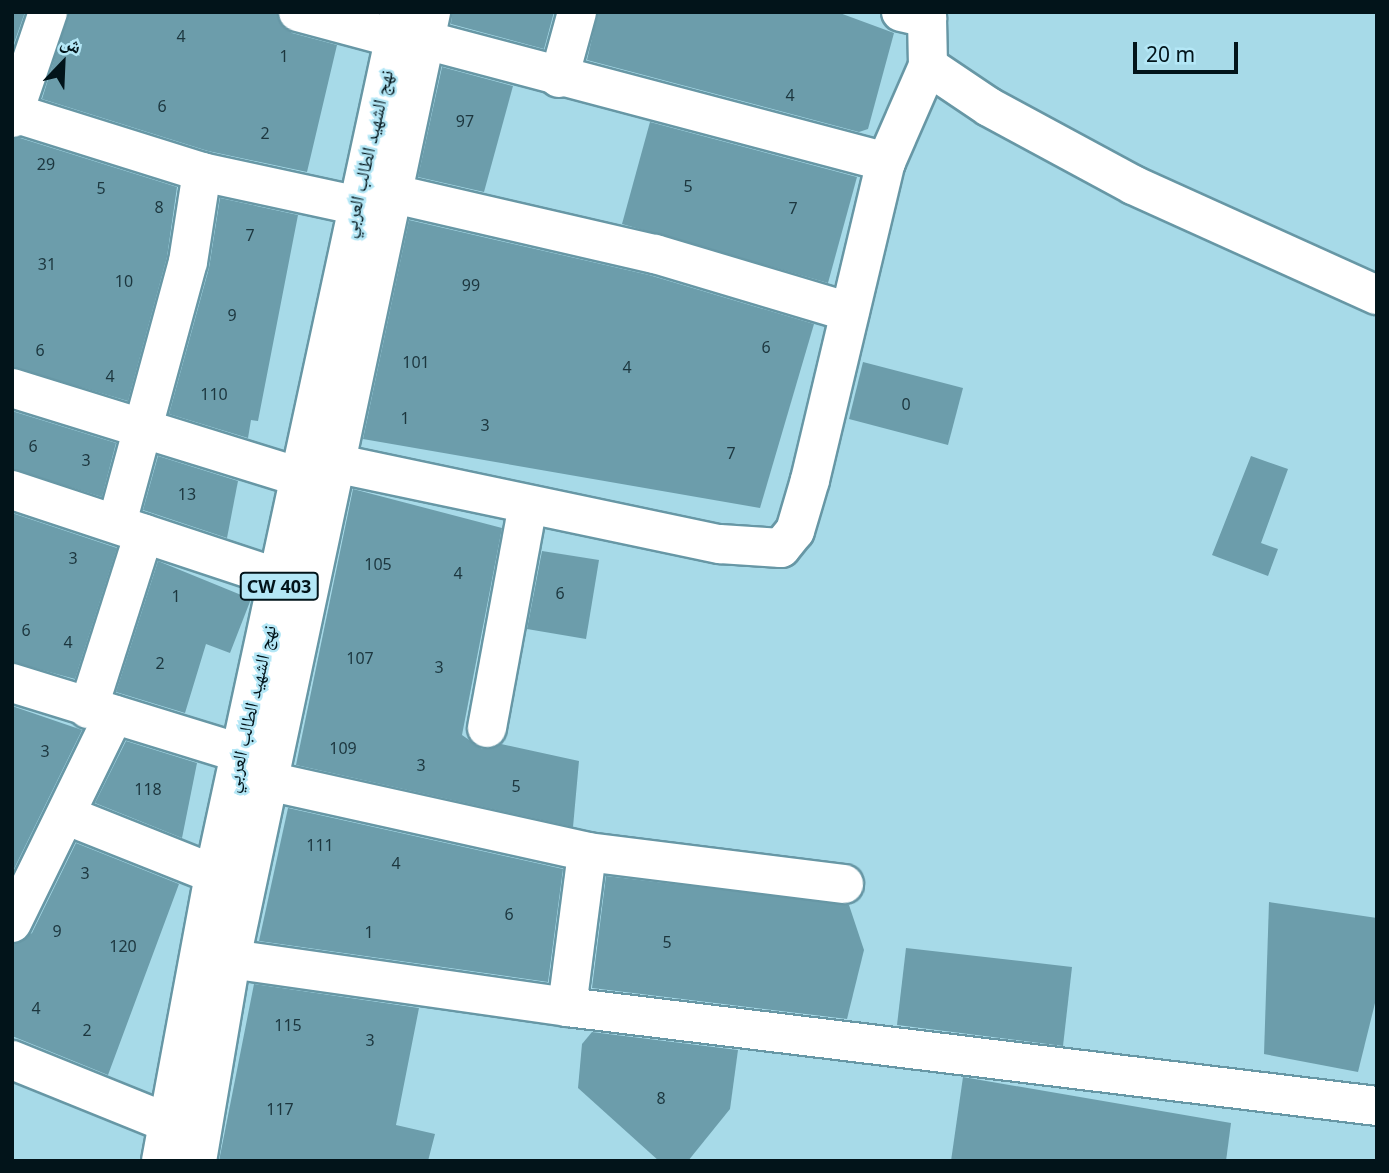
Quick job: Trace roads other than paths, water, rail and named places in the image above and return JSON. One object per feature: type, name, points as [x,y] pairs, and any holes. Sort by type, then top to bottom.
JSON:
[{"type":"street","points":[[48,12],[13,116],[202,173],[354,205]]},
{"type":"street","points":[[298,12],[413,26],[559,78],[886,162]]},
{"type":"street","points":[[559,78],[577,12]]},
{"type":"street","points":[[12,388],[141,429],[318,470],[528,505],[720,544],[781,548],[795,531],[886,162],[928,66],[927,19],[901,12]]},
{"type":"street","name":"نهج الشهيد الطالب العربي","points":[[182,1147],[214,874],[281,579],[318,470],[390,193],[413,26]]},
{"type":"street","name":"نهج الشهيد الطالب العربي","points":[[182,1147],[232,959],[268,781],[318,470],[354,205],[413,26]]},
{"type":"street","points":[[928,66],[1133,185],[1377,295]]},
{"type":"street","points":[[12,923],[24,872],[68,816],[101,712],[130,528],[141,429],[188,262],[202,173]]},
{"type":"street","points":[[390,193],[655,254],[850,312]]},
{"type":"street","points":[[12,490],[281,579]]},
{"type":"street","points":[[487,728],[528,505]]},
{"type":"street","points":[[12,682],[101,712],[240,753]]},
{"type":"street","points":[[268,781],[587,852],[844,884]]},
{"type":"street","points":[[68,816],[214,874]]},
{"type":"street","points":[[567,1007],[587,852]]},
{"type":"street","points":[[232,959],[567,1007],[1377,1106]]},
{"type":"street","points":[[12,1060],[182,1147]]}]
